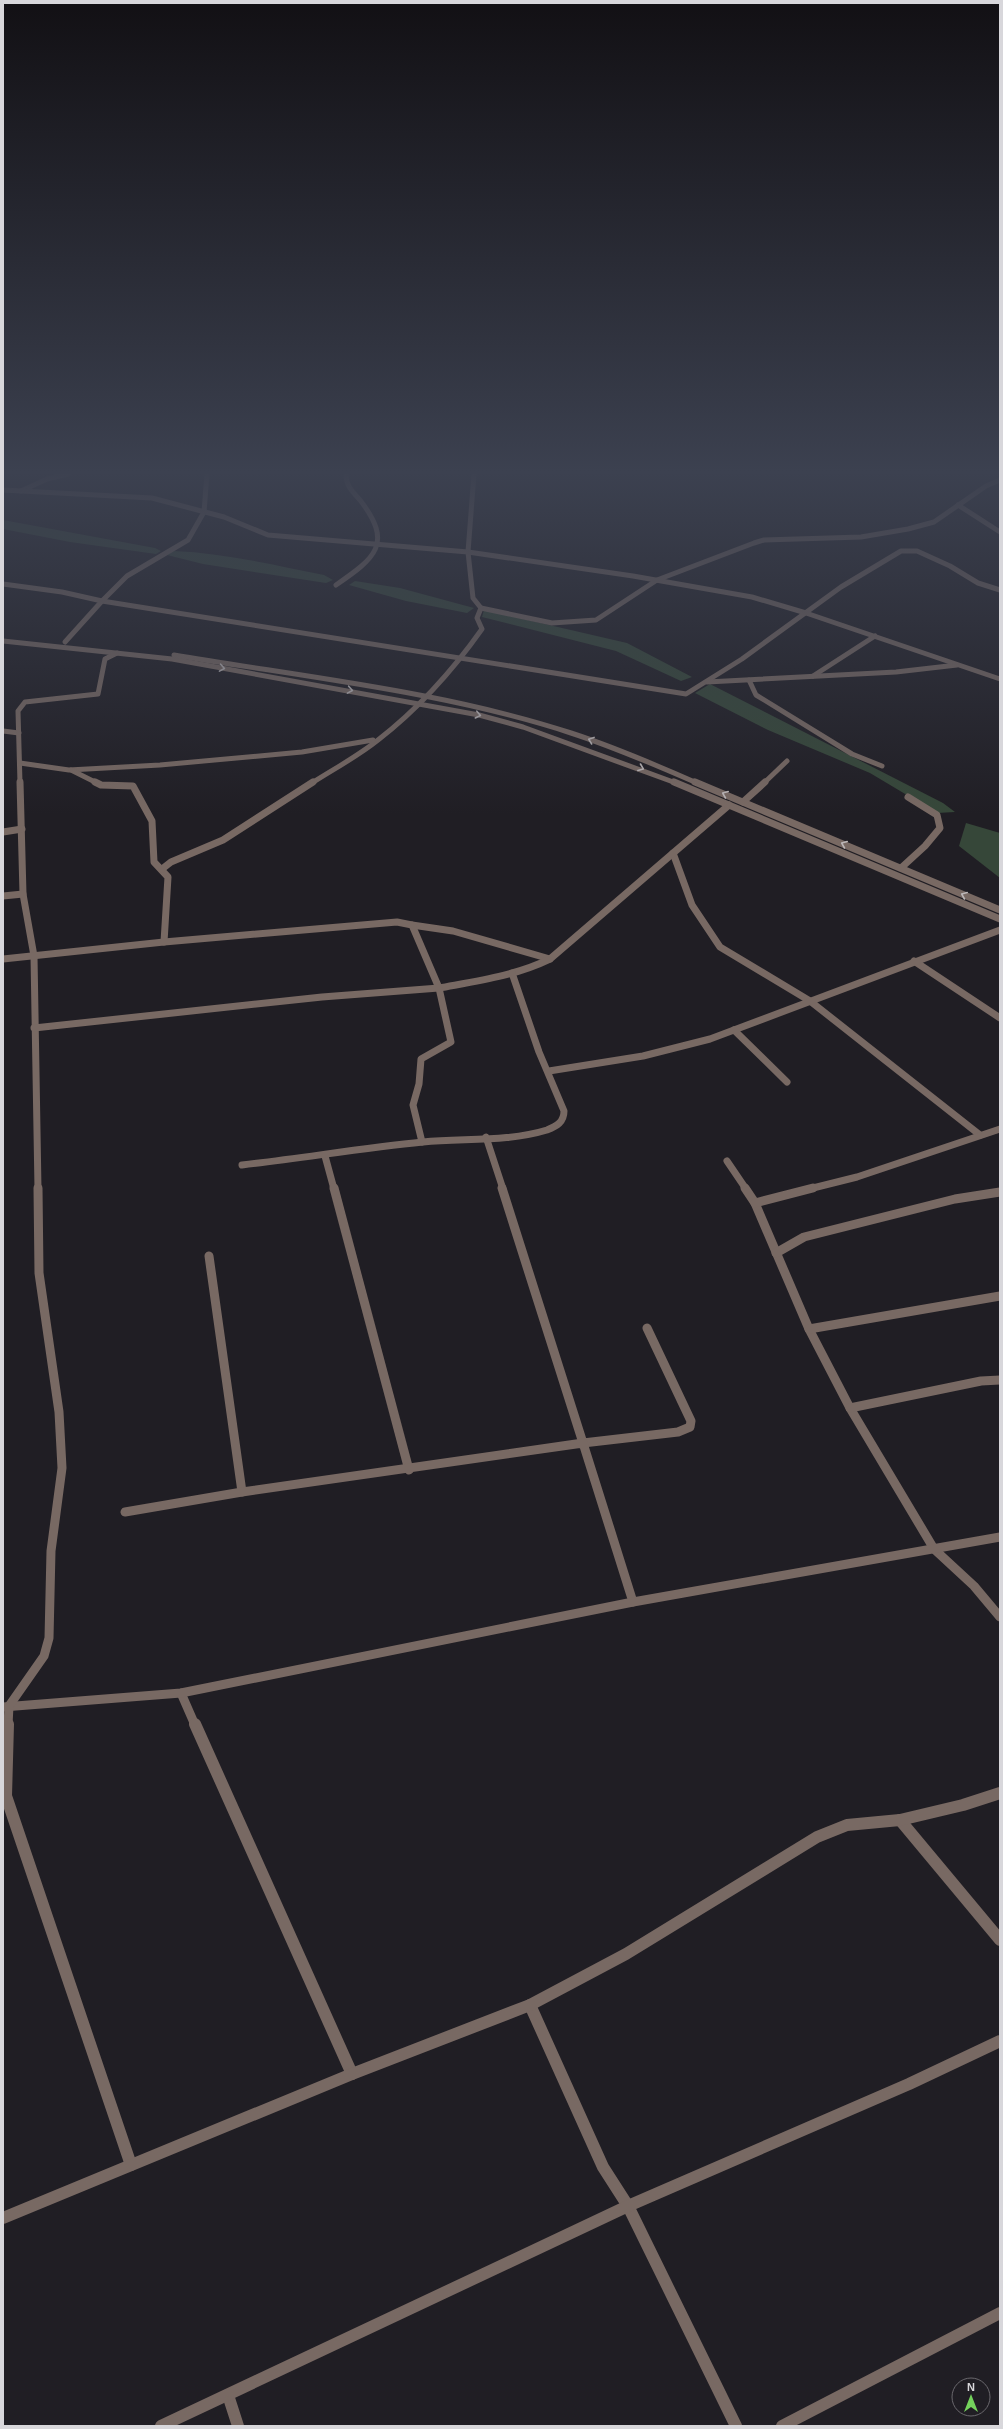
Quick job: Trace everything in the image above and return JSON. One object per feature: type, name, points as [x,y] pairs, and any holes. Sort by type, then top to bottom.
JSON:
[{"type":"street","points":[[23,587],[460,660],[686,694],[742,659],[841,587]]},
{"type":"street","points":[[65,642],[116,587]]},
{"type":"street","points":[[472,587],[473,598],[481,608],[552,623],[596,620],[646,587]]},
{"type":"street","points":[[698,587],[752,597],[806,613],[1000,679]]},
{"type":"street","points":[[162,869],[171,862],[223,840],[378,740],[416,703],[425,697],[460,660],[481,631],[476,618],[481,608]]},
{"type":"street","points":[[3,636],[178,655],[425,697],[498,712],[571,733],[743,802],[1000,910]]},
{"type":"street","points":[[812,676],[863,645],[866,640],[875,636]]},
{"type":"street","points":[[3,641],[179,661],[479,715],[549,735],[610,756],[1000,919]]},
{"type":"street","points":[[118,653],[105,659],[98,694],[25,702],[18,711],[23,894],[34,956],[38,1273],[59,1412],[62,1468],[52,1551],[49,1638],[44,1656],[6,1706],[6,1796],[131,2166]]},
{"type":"street","points":[[704,683],[896,672],[960,665]]},
{"type":"street","points":[[749,680],[756,695],[852,754],[882,766]]},
{"type":"street","points":[[3,731],[19,733]]},
{"type":"street","points":[[20,763],[69,770],[160,765],[218,758],[255,757],[378,740]]},
{"type":"street","points":[[743,802],[787,761]]},
{"type":"street","points":[[69,770],[101,785],[133,786],[152,821],[154,862],[168,877],[164,942]]},
{"type":"street","points":[[901,868],[925,846],[940,828],[937,815],[908,797]]},
{"type":"street","points":[[34,1028],[322,997],[439,988],[512,973],[550,959],[729,805]]},
{"type":"street","points":[[3,832],[22,829]]},
{"type":"street","points":[[673,853],[692,905],[720,947],[810,1001],[980,1135]]},
{"type":"street","points":[[3,896],[23,894]]},
{"type":"street","points":[[3,959],[377,922],[453,931],[550,959]]},
{"type":"street","points":[[412,925],[439,988],[451,1042],[421,1059],[419,1084],[413,1105],[422,1142]]},
{"type":"street","points":[[548,1072],[643,1056],[710,1039],[914,961],[1000,930]]},
{"type":"street","points":[[914,961],[1000,1018]]},
{"type":"street","points":[[242,1165],[325,1156],[422,1142],[543,1131],[562,1122],[564,1111],[539,1052],[512,973]]},
{"type":"street","points":[[734,1030],[786,1082]]},
{"type":"street","points":[[755,1203],[857,1177],[1000,1129]]},
{"type":"street","points":[[486,1137],[493,1163],[527,1262],[633,1602]]},
{"type":"street","points":[[325,1156],[409,1470]]},
{"type":"street","points":[[727,1161],[755,1203],[809,1329],[850,1408],[934,1549],[974,1586],[1000,1617]]},
{"type":"street","points":[[776,1253],[804,1237],[955,1199],[1000,1192]]},
{"type":"street","points":[[209,1256],[242,1492]]},
{"type":"street","points":[[809,1329],[1000,1296]]},
{"type":"street","points":[[126,1512],[242,1492],[409,1470],[583,1443],[678,1432],[690,1427],[691,1421],[647,1328]]},
{"type":"street","points":[[850,1408],[981,1381],[1000,1380]]},
{"type":"street","points":[[6,1706],[181,1693],[633,1602],[1000,1537]]},
{"type":"street","points":[[181,1693],[352,2074]]},
{"type":"street","points":[[3,2218],[352,2074],[530,2005],[626,1954],[817,1837],[847,1825],[900,1820],[964,1805],[1000,1793]]},
{"type":"street","points":[[900,1820],[1000,1940]]},
{"type":"street","points":[[530,2005],[603,2167],[628,2206],[736,2426]]},
{"type":"street","points":[[161,2426],[628,2206],[909,2084],[1000,2040]]},
{"type":"street","points":[[782,2426],[1000,2313]]},
{"type":"street","points":[[228,2394],[238,2426]]},
{"type":"green space","points":[[357,587],[400,588],[474,608],[467,613],[406,601]]},
{"type":"green space","points":[[484,610],[627,643],[692,677],[681,681],[616,651],[482,617]]},
{"type":"green space","points":[[710,684],[943,803],[955,812],[937,813],[870,773],[768,730],[695,693]]},
{"type":"green space","points":[[966,823],[1000,833],[1000,878],[959,846]]}]
